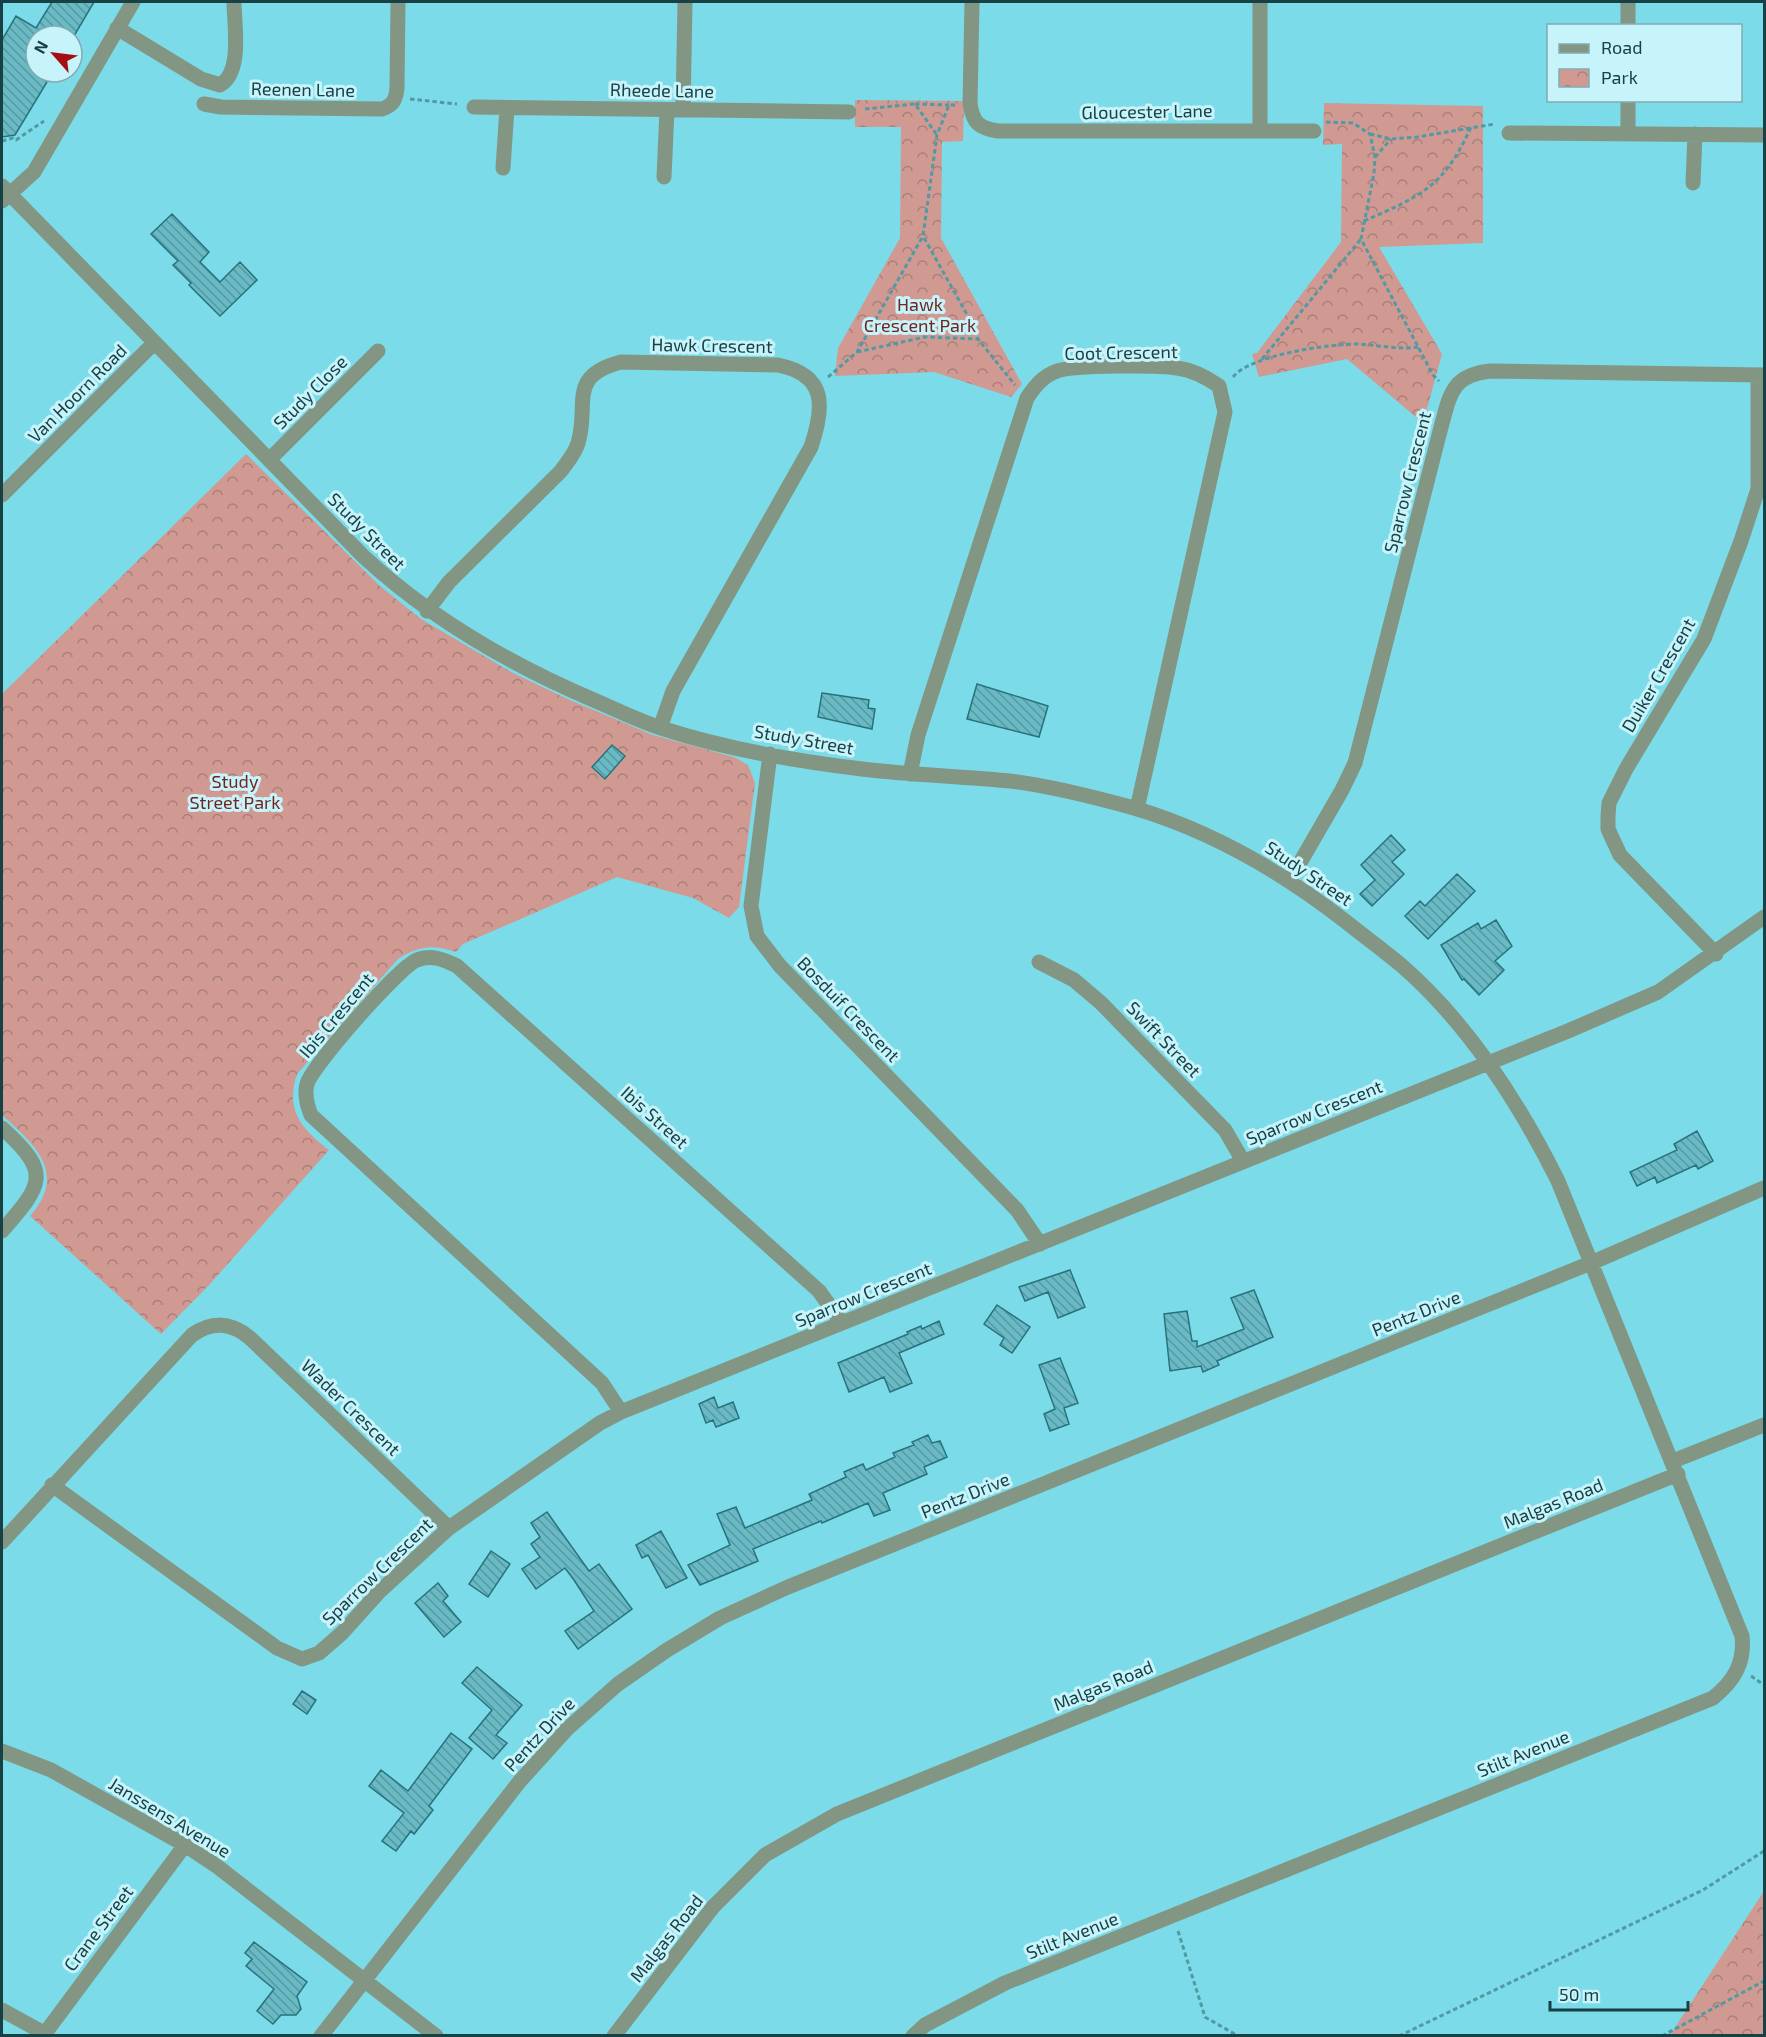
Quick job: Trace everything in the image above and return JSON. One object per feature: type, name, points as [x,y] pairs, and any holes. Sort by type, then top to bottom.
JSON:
[{"type":"street","points":[[4,194],[34,172],[133,2]]},
{"type":"street","points":[[117,28],[201,79],[220,84],[229,76],[234,61],[234,2]]},
{"type":"street","points":[[396,98],[398,2]]},
{"type":"street","points":[[683,110],[685,2]]},
{"type":"street","points":[[970,105],[972,2]]},
{"type":"street","points":[[1260,2],[1260,129]]},
{"type":"street","points":[[1628,2],[1628,24]]},
{"type":"street","name":"Reenen Lane","points":[[204,104],[222,107],[382,109],[391,106],[396,98]]},
{"type":"street","points":[[1628,102],[1628,132]]},
{"type":"street","name":"Gloucester Lane","points":[[970,105],[973,121],[980,127],[998,131],[1260,129],[1316,126]]},
{"type":"street","name":"Rheede Lane","points":[[474,107],[849,112]]},
{"type":"street","points":[[503,168],[507,108]]},
{"type":"street","points":[[664,177],[667,110]]},
{"type":"street","points":[[1509,133],[1628,132],[1764,135]]},
{"type":"street","points":[[1693,183],[1695,134]]},
{"type":"street","name":"Study Street","points":[[4,194],[400,591],[427,611],[544,678],[660,728],[770,754],[910,774],[1039,786],[1137,809],[1241,852],[1290,880],[1402,966],[1445,1011],[1486,1063],[1532,1129],[1558,1181],[1591,1263]]},
{"type":"street","name":"Van Hoorn Road","points":[[2,495],[154,343]]},
{"type":"street","name":"Study Close","points":[[268,460],[378,351]]},
{"type":"street","name":"Hawk Crescent","points":[[427,611],[449,582],[566,464],[578,445],[583,391],[591,377],[604,367],[621,362],[778,365],[798,370],[816,387]]},
{"type":"street","name":"Coot Crescent","points":[[910,774],[918,735],[1028,396],[1046,377],[1058,371],[1075,368],[1176,368],[1195,372],[1219,386]]},
{"type":"street","name":"Sparrow Crescent","points":[[1290,880],[1355,763],[1451,393],[1457,383],[1475,373],[1491,371],[1761,375]]},
{"type":"street","name":"Duiker Crescent","points":[[1716,954],[1620,855],[1608,829],[1609,803],[1626,769],[1704,639],[1744,532],[1758,489],[1761,375]]},
{"type":"street","points":[[1137,809],[1225,412],[1219,386]]},
{"type":"street","points":[[660,728],[673,692],[811,447],[821,417],[816,387]]},
{"type":"street","name":"Bosduif Crescent","points":[[770,754],[751,906],[757,936],[780,966],[1017,1210],[1040,1244]]},
{"type":"street","name":"Sparrow Crescent","points":[[52,1485],[277,1648],[302,1659],[319,1653],[342,1633],[380,1591],[449,1528],[600,1423],[621,1412],[1658,992],[1716,954],[1764,917]]},
{"type":"street","name":"Ibis Crescent","points":[[429,957],[407,965],[385,987],[313,1071],[307,1083],[307,1104],[311,1115],[602,1383],[621,1412]]},
{"type":"street","name":"Ibis Street","points":[[429,957],[457,966],[819,1291],[842,1323]]},
{"type":"street","name":"Swift Street","points":[[1039,962],[1074,980],[1101,1003],[1225,1130],[1243,1161]]},
{"type":"street","points":[[2,1128],[26,1150],[33,1160],[37,1175],[31,1197],[2,1231]]},
{"type":"street","name":"Pentz Drive","points":[[321,2036],[540,1757],[618,1684],[691,1635],[788,1587],[1591,1263],[1764,1188]]},
{"type":"street","name":"Stilt Avenue","points":[[912,2036],[925,2025],[1005,1983],[1713,1698],[1733,1681],[1739,1668],[1743,1647],[1742,1636],[1676,1468],[1591,1263]]},
{"type":"street","name":"Wader Crescent","points":[[52,1485],[184,1344],[199,1330],[221,1323],[241,1330],[250,1338],[449,1528]]},
{"type":"street","name":"Malgas Road","points":[[614,2036],[713,1907],[765,1855],[837,1814],[1676,1468],[1764,1425]]},
{"type":"street","points":[[2,1542],[52,1485]]},
{"type":"street","name":"Janssens Avenue","points":[[2,1751],[51,1770],[185,1845],[218,1867],[436,2036]]},
{"type":"street","name":"Crane Street","points":[[43,2034],[185,1845]]},
{"type":"street","points":[[2,2010],[43,2034]]},
{"type":"path","points":[[396,98],[448,102],[474,107]]},
{"type":"path","points":[[849,112],[915,104],[970,105]]},
{"type":"path","points":[[915,104],[937,135]]},
{"type":"path","points":[[816,387],[857,352],[923,236],[937,135],[949,105]]},
{"type":"path","points":[[2,141],[13,138],[16,140],[46,120]]},
{"type":"path","points":[[1316,126],[1353,123],[1370,134],[1391,139],[1430,135],[1471,127],[1443,173],[1422,195],[1364,221]]},
{"type":"path","points":[[1262,359],[1361,239],[1375,157],[1370,134]]},
{"type":"path","points":[[1375,157],[1391,139]]},
{"type":"path","points":[[923,236],[975,327],[978,339],[1011,381],[1028,396]]},
{"type":"path","points":[[1361,239],[1433,375],[1451,393]]},
{"type":"path","points":[[857,352],[925,337],[978,339]]},
{"type":"path","points":[[1219,386],[1228,382],[1244,367],[1262,359],[1356,344],[1400,349],[1418,347]]},
{"type":"path","points":[[1399,2036],[1703,1890],[1764,1851]]},
{"type":"path","points":[[1173,1915],[1205,2017],[1238,2036]]},
{"type":"path","points":[[1662,2036],[1764,1981]]},
{"type":"green space","name":"Hawk Crescent Park","points":[[855,100],[964,101],[963,141],[942,142],[941,238],[1022,384],[1011,397],[934,372],[835,376],[838,348],[900,238],[901,127],[855,127]]},
{"type":"green space","points":[[1324,103],[1483,106],[1483,243],[1379,247],[1442,354],[1423,423],[1347,359],[1259,377],[1252,354],[1257,353],[1341,242],[1342,144],[1323,145]]},
{"type":"green space","name":"Study Street Park","points":[[246,454],[380,586],[421,619],[513,673],[570,700],[653,735],[734,757],[748,765],[755,783],[739,907],[729,918],[693,898],[617,877],[463,944],[456,952],[433,947],[412,951],[398,959],[297,1074],[293,1098],[294,1108],[303,1126],[329,1150],[210,1284],[161,1334],[30,1216],[41,1201],[47,1173],[43,1161],[26,1137],[2,1115],[2,694]]},
{"type":"green space","points":[[1764,1891],[1764,2035],[1670,2035]]},
{"type":"building","points":[[52,2],[94,2],[81,24],[38,24]]},
{"type":"building","points":[[16,16],[29,24],[24,24],[24,84],[46,84],[15,135],[2,137],[2,40]]},
{"type":"building","points":[[172,214],[209,252],[200,262],[220,282],[240,262],[257,280],[220,316],[189,285],[191,283],[173,265],[178,261],[151,234]]},
{"type":"building","points":[[977,684],[1048,706],[1039,737],[967,719]]},
{"type":"building","points":[[822,693],[869,700],[868,708],[875,709],[872,729],[818,717]]},
{"type":"building","points":[[612,745],[625,756],[605,779],[592,767]]},
{"type":"building","points":[[1391,835],[1405,850],[1392,862],[1404,874],[1372,906],[1360,894],[1375,880],[1361,865]]},
{"type":"building","points":[[1457,874],[1475,891],[1428,939],[1405,916],[1420,901],[1425,906]]},
{"type":"building","points":[[1496,920],[1512,946],[1495,961],[1504,970],[1479,995],[1464,979],[1462,980],[1441,945],[1478,923],[1481,929]]},
{"type":"building","points":[[1697,1131],[1713,1161],[1698,1169],[1696,1165],[1657,1183],[1655,1177],[1637,1186],[1630,1172],[1677,1150],[1674,1144]]},
{"type":"building","points":[[1070,1270],[1085,1307],[1058,1318],[1048,1292],[1025,1301],[1019,1287]]},
{"type":"building","points":[[1254,1290],[1273,1337],[1217,1361],[1219,1365],[1203,1372],[1201,1366],[1170,1371],[1164,1314],[1187,1311],[1192,1341],[1197,1341],[1197,1347],[1244,1329],[1231,1298]]},
{"type":"building","points":[[997,1305],[1030,1327],[1012,1353],[1000,1345],[1004,1338],[984,1324]]},
{"type":"building","points":[[939,1321],[944,1334],[899,1353],[912,1383],[890,1392],[884,1377],[849,1392],[838,1363],[908,1334],[907,1332],[921,1326],[922,1329]]},
{"type":"building","points":[[1060,1358],[1078,1403],[1064,1408],[1069,1424],[1050,1431],[1044,1414],[1055,1409],[1039,1365]]},
{"type":"building","points":[[714,1397],[718,1408],[733,1402],[739,1418],[716,1427],[713,1420],[706,1423],[699,1404]]},
{"type":"building","points":[[928,1435],[932,1443],[940,1441],[947,1457],[924,1467],[927,1474],[883,1493],[890,1510],[874,1516],[868,1503],[822,1523],[821,1521],[753,1549],[758,1561],[700,1585],[688,1565],[730,1545],[717,1514],[736,1507],[745,1528],[812,1500],[809,1494],[846,1477],[844,1472],[863,1464],[866,1470],[895,1457],[893,1453],[914,1445],[912,1442]]},
{"type":"building","points":[[547,1512],[589,1571],[599,1564],[632,1609],[578,1649],[565,1631],[594,1611],[574,1580],[565,1568],[536,1589],[522,1569],[540,1557],[531,1544],[540,1537],[531,1523]]},
{"type":"building","points":[[661,1531],[687,1578],[666,1588],[648,1555],[642,1558],[636,1545]]},
{"type":"building","points":[[491,1551],[510,1564],[488,1597],[469,1584]]},
{"type":"building","points":[[438,1583],[448,1596],[443,1601],[461,1622],[444,1637],[415,1603]]},
{"type":"building","points":[[477,1667],[522,1705],[496,1735],[507,1743],[493,1759],[469,1738],[492,1710],[462,1683]]},
{"type":"building","points":[[302,1691],[316,1700],[307,1714],[293,1704]]},
{"type":"building","points":[[451,1733],[472,1749],[429,1806],[433,1810],[414,1834],[411,1831],[396,1851],[382,1841],[404,1813],[369,1786],[381,1770],[408,1791]]},
{"type":"building","points":[[254,1942],[307,1982],[297,1996],[301,2009],[296,2015],[281,2015],[273,2024],[257,2011],[274,1989],[246,1966],[252,1959],[245,1953]]}]
